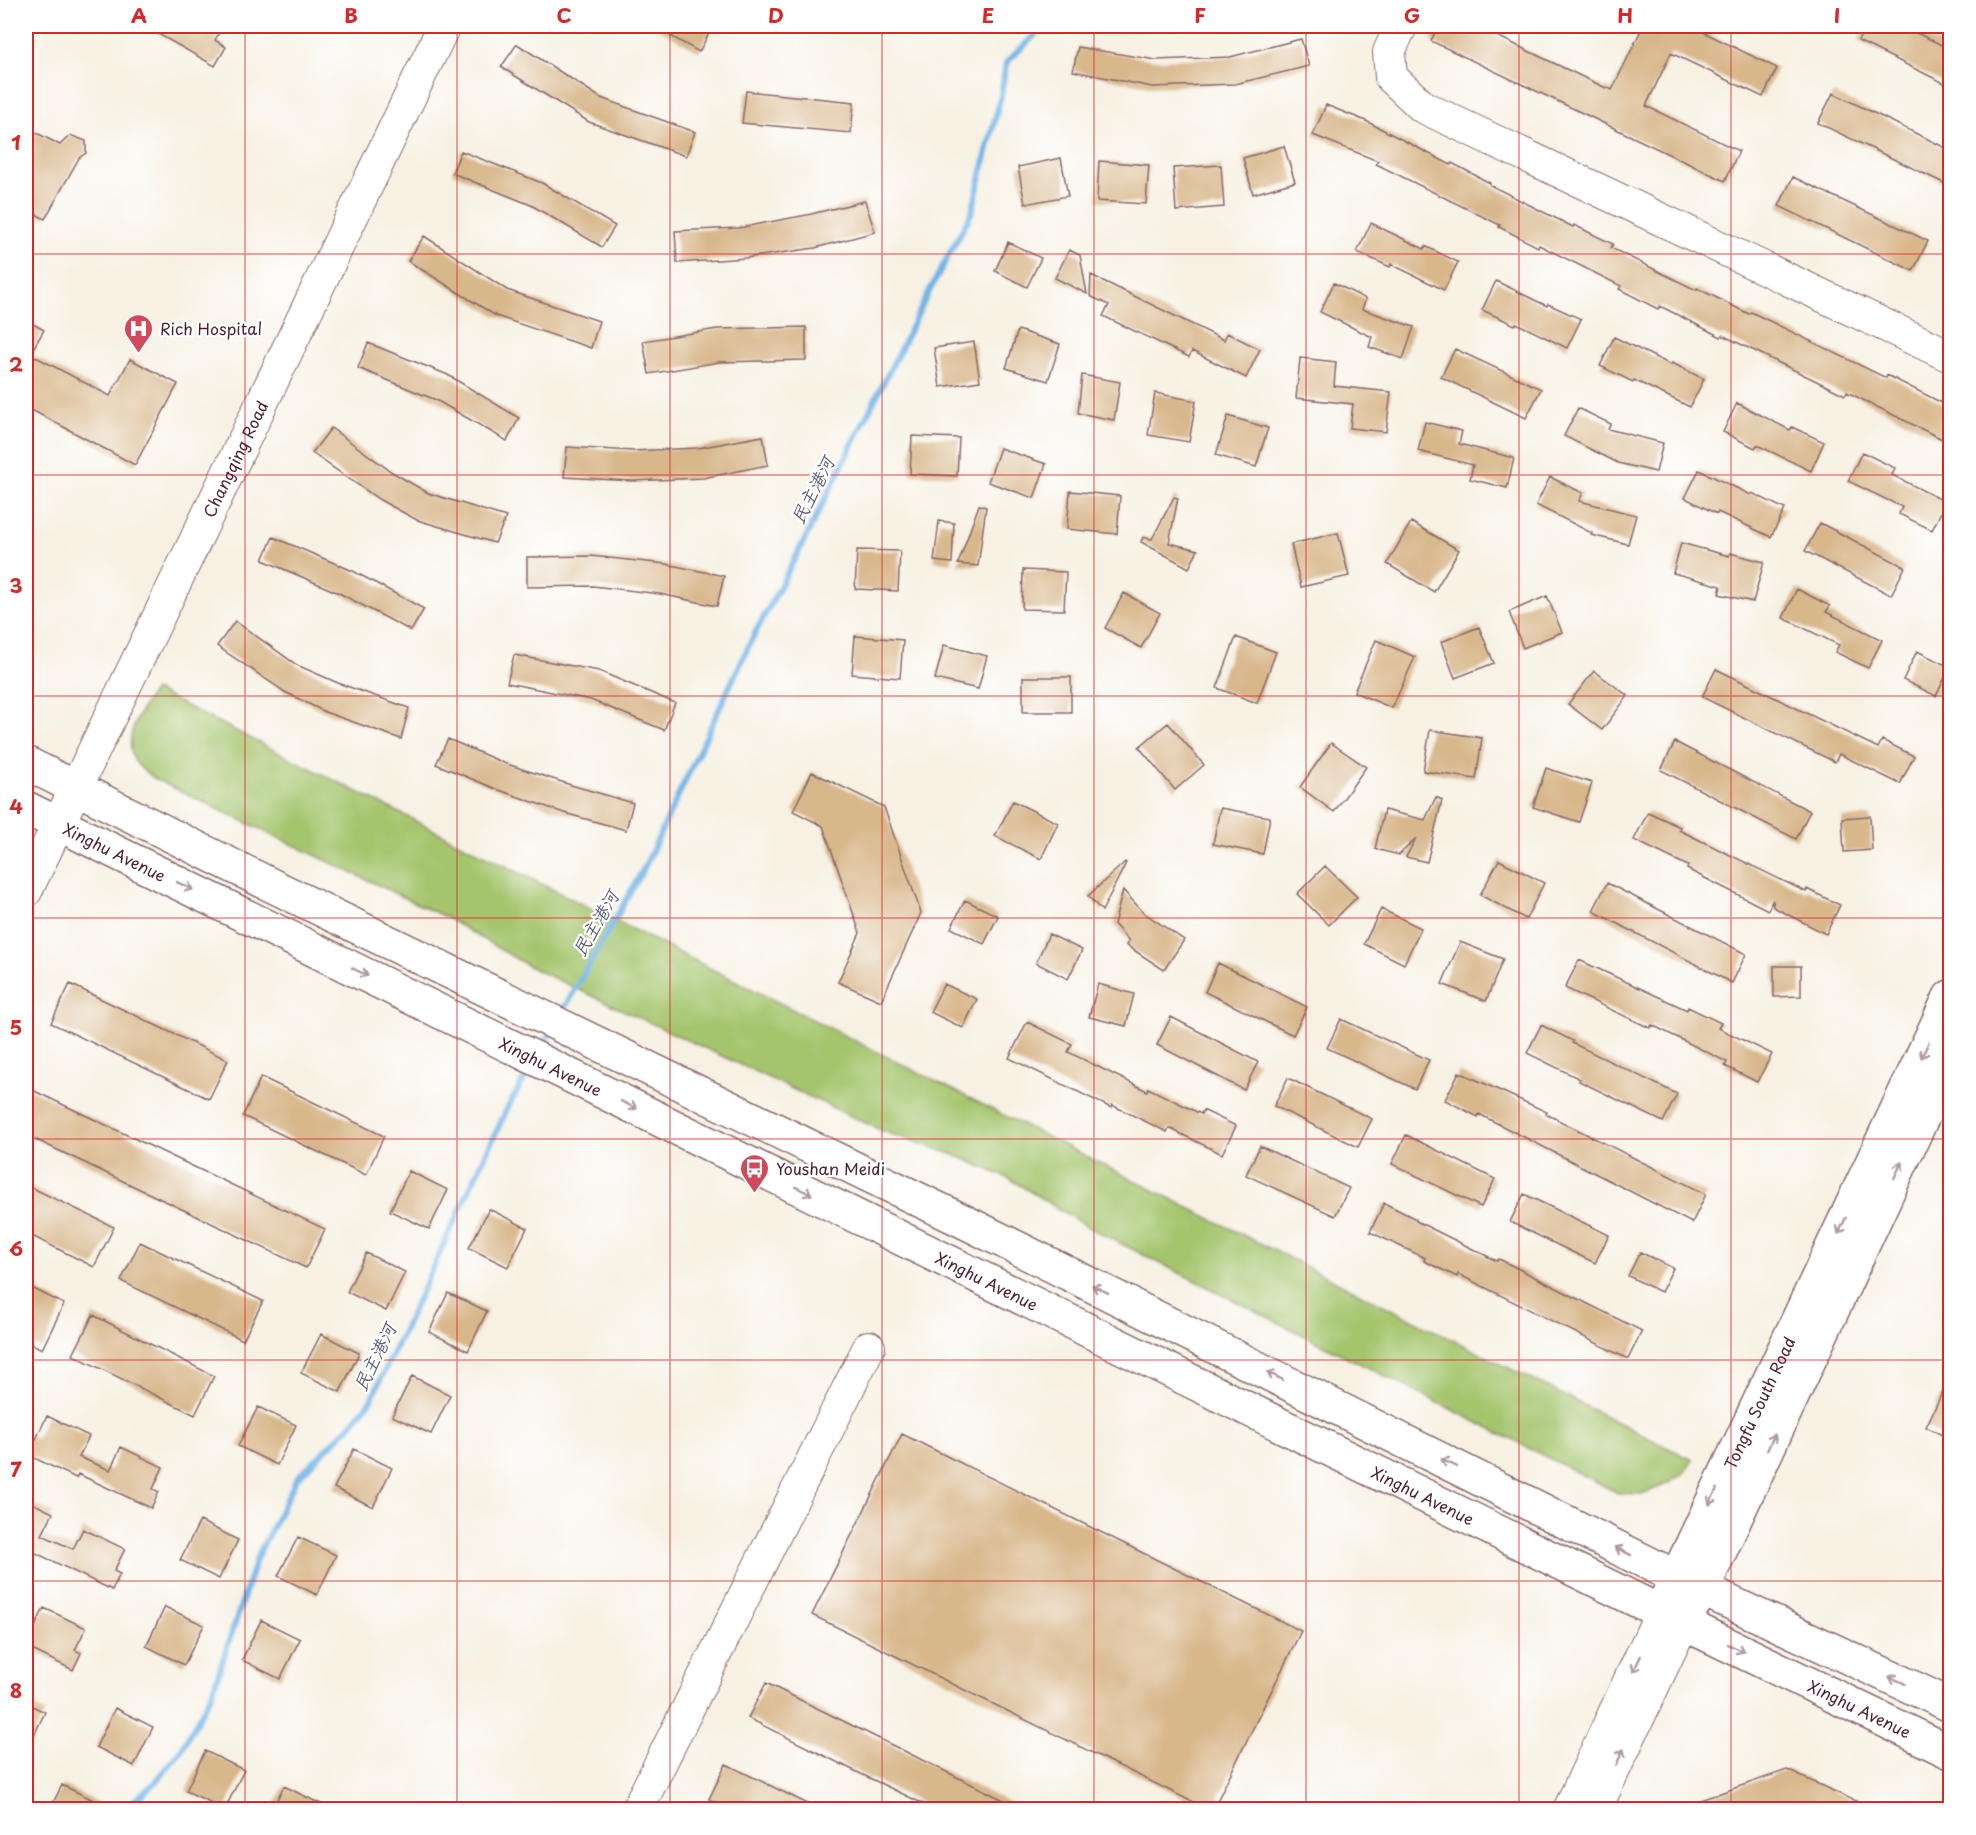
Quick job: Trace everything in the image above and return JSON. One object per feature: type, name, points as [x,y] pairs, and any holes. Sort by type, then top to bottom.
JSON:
[{"type":"main road","points":[[26,763],[965,1222],[1689,1583],[1950,1705]]},
{"type":"main road","name":"Xinghu Avenue","points":[[26,808],[1950,1752]]},
{"type":"main road","name":"Tongfu South Road","points":[[1689,1583],[1950,997]]},
{"type":"main road","name":"Tongfu South Road","points":[[1672,1617],[1950,1058]]},
{"type":"street","name":"Changqing Road","points":[[26,891],[74,787],[444,26]]},
{"type":"street","points":[[1401,26],[1389,52],[1391,77],[1423,107],[1950,357]]},
{"type":"street","points":[[637,1809],[869,1347]]},
{"type":"street","name":"Tongfu South Road","points":[[1569,1809],[1672,1617]]},
{"type":"street","name":"Tongfu South Road","points":[[1595,1809],[1672,1617]]},
{"type":"green space","points":[[154,690],[1693,1460],[1684,1473],[1667,1484],[1642,1494],[1618,1493],[1086,1226],[1010,1179],[955,1155],[885,1132],[530,967],[447,918],[155,779],[136,763],[131,744],[134,725]]},
{"type":"building","points":[[144,26],[223,26],[215,40],[226,47],[215,66]]},
{"type":"building","points":[[653,26],[713,26],[699,52]]},
{"type":"building","points":[[1438,26],[1476,26],[1612,90],[1643,26],[1691,26],[1777,68],[1763,97],[1671,53],[1646,106],[1739,151],[1725,181],[1431,41]]},
{"type":"building","points":[[1865,26],[1902,26],[1950,49],[1950,86],[1858,41]]},
{"type":"building","points":[[1301,39],[1309,66],[1235,84],[1152,87],[1073,71],[1078,47],[1156,60],[1230,57]]},
{"type":"building","points":[[517,44],[601,98],[695,132],[686,156],[589,122],[501,67]]},
{"type":"building","points":[[746,91],[854,102],[851,133],[742,123]]},
{"type":"building","points":[[1833,93],[1950,150],[1950,186],[1818,123]]},
{"type":"building","points":[[1326,105],[1366,121],[1451,165],[1452,163],[1573,227],[1574,225],[1613,244],[1611,248],[1696,290],[1697,288],[1749,314],[1751,312],[1950,407],[1950,443],[1847,392],[1845,395],[1660,306],[1658,309],[1619,289],[1621,286],[1539,245],[1538,247],[1499,227],[1500,225],[1376,164],[1378,161],[1313,135]]},
{"type":"building","points":[[35,132],[60,145],[70,135],[86,141],[86,153],[79,158],[45,219],[26,209],[26,149]]},
{"type":"building","points":[[1284,146],[1295,182],[1253,194],[1243,158]]},
{"type":"building","points":[[461,151],[542,183],[615,226],[602,247],[531,205],[452,173]]},
{"type":"building","points":[[1061,158],[1068,196],[1025,204],[1018,167]]},
{"type":"building","points":[[1099,161],[1149,165],[1146,204],[1097,201]]},
{"type":"building","points":[[1221,165],[1224,207],[1176,211],[1173,168]]},
{"type":"building","points":[[1793,177],[1928,241],[1913,271],[1779,206]]},
{"type":"building","points":[[865,201],[875,232],[815,248],[746,258],[677,263],[675,231],[738,228]]},
{"type":"building","points":[[1371,223],[1424,249],[1425,246],[1458,262],[1444,290],[1391,264],[1390,267],[1357,252]]},
{"type":"building","points":[[424,236],[507,290],[599,321],[591,348],[496,316],[408,261]]},
{"type":"building","points":[[1008,242],[1041,258],[1027,287],[995,271]]},
{"type":"building","points":[[1069,250],[1080,255],[1087,294],[1055,278]]},
{"type":"building","points":[[1091,275],[1224,340],[1227,333],[1260,349],[1246,378],[1192,351],[1189,357],[1103,316],[1109,305],[1090,296]]},
{"type":"building","points":[[1496,281],[1547,306],[1548,304],[1581,319],[1567,348],[1516,323],[1515,325],[1482,310]]},
{"type":"building","points":[[1334,283],[1366,299],[1362,309],[1414,327],[1403,359],[1369,347],[1372,337],[1320,312]]},
{"type":"building","points":[[26,320],[44,330],[30,354],[110,396],[130,359],[178,384],[135,465],[26,407]]},
{"type":"building","points":[[806,327],[806,360],[719,362],[649,374],[643,341],[717,329]]},
{"type":"building","points":[[1018,330],[1060,344],[1048,381],[1006,368]]},
{"type":"building","points":[[1614,337],[1704,379],[1690,407],[1600,366]]},
{"type":"building","points":[[974,342],[980,381],[940,387],[934,348]]},
{"type":"building","points":[[368,343],[448,375],[519,418],[507,441],[436,400],[358,368]]},
{"type":"building","points":[[1455,349],[1541,389],[1526,418],[1441,377]]},
{"type":"building","points":[[1300,358],[1336,362],[1334,386],[1391,392],[1386,432],[1350,428],[1353,404],[1296,398]]},
{"type":"building","points":[[1082,375],[1120,382],[1114,420],[1078,413]]},
{"type":"building","points":[[1155,393],[1196,401],[1189,442],[1148,435]]},
{"type":"building","points":[[1737,403],[1790,430],[1792,427],[1824,442],[1811,471],[1757,445],[1755,448],[1723,432]]},
{"type":"building","points":[[1578,408],[1611,424],[1608,429],[1663,443],[1656,472],[1618,463],[1564,436]]},
{"type":"building","points":[[1228,416],[1268,428],[1256,467],[1216,455]]},
{"type":"building","points":[[1425,422],[1462,431],[1459,444],[1514,458],[1507,488],[1470,479],[1473,465],[1418,451]]},
{"type":"building","points":[[331,428],[392,472],[428,493],[506,517],[495,543],[417,520],[380,500],[312,453]]},
{"type":"building","points":[[763,436],[768,465],[703,478],[632,481],[564,477],[567,447],[633,451],[698,448]]},
{"type":"building","points":[[912,436],[959,438],[957,476],[910,474]]},
{"type":"building","points":[[1000,448],[1046,464],[1034,498],[988,482]]},
{"type":"building","points":[[1862,452],[1895,468],[1892,475],[1946,502],[1932,530],[1899,514],[1902,507],[1848,481]]},
{"type":"building","points":[[1699,470],[1785,509],[1771,537],[1685,498]]},
{"type":"building","points":[[1550,477],[1583,493],[1579,501],[1636,515],[1628,544],[1591,535],[1592,533],[1536,505]]},
{"type":"building","points":[[1070,491],[1120,496],[1117,534],[1067,529]]},
{"type":"building","points":[[1174,497],[1178,498],[1169,543],[1198,550],[1189,568],[1141,542],[1143,537],[1152,539]]},
{"type":"building","points":[[979,505],[986,507],[978,566],[958,564]]},
{"type":"building","points":[[939,521],[954,523],[952,563],[934,561]]},
{"type":"building","points":[[1411,522],[1459,550],[1434,592],[1387,564]]},
{"type":"building","points":[[1820,523],[1905,567],[1891,595],[1805,551]]},
{"type":"building","points":[[1338,533],[1349,576],[1301,587],[1291,544]]},
{"type":"building","points":[[273,537],[353,571],[424,609],[411,631],[341,594],[263,560]]},
{"type":"building","points":[[1681,543],[1729,556],[1730,553],[1764,562],[1753,602],[1719,594],[1721,586],[1673,573]]},
{"type":"building","points":[[857,550],[900,551],[898,591],[855,589]]},
{"type":"building","points":[[591,556],[666,564],[724,576],[717,606],[660,594],[593,586],[527,587],[527,557]]},
{"type":"building","points":[[1023,570],[1066,572],[1064,610],[1022,609]]},
{"type":"building","points":[[1797,589],[1830,606],[1826,612],[1882,640],[1868,668],[1835,652],[1839,645],[1783,618]]},
{"type":"building","points":[[1124,593],[1160,613],[1141,648],[1105,628]]},
{"type":"building","points":[[1547,596],[1562,632],[1523,648],[1509,612]]},
{"type":"building","points":[[235,621],[297,665],[338,683],[409,708],[401,739],[325,712],[285,692],[217,646]]},
{"type":"building","points":[[1479,627],[1494,663],[1455,678],[1441,642]]},
{"type":"building","points":[[855,636],[903,640],[900,678],[852,674]]},
{"type":"building","points":[[1236,637],[1276,652],[1257,703],[1217,688]]},
{"type":"building","points":[[1376,640],[1415,657],[1392,708],[1354,692]]},
{"type":"building","points":[[944,645],[987,656],[978,689],[935,679]]},
{"type":"building","points":[[1917,651],[1950,667],[1936,696],[1903,680]]},
{"type":"building","points":[[514,655],[599,671],[675,703],[664,730],[591,700],[507,683]]},
{"type":"building","points":[[1716,669],[1878,748],[1882,740],[1914,756],[1900,784],[1839,754],[1835,762],[1702,697]]},
{"type":"building","points":[[1594,671],[1628,696],[1602,730],[1568,704]]},
{"type":"building","points":[[1023,677],[1071,677],[1071,712],[1023,712]]},
{"type":"building","points":[[1168,723],[1204,765],[1175,790],[1139,747]]},
{"type":"building","points":[[1430,730],[1482,738],[1476,779],[1423,771]]},
{"type":"building","points":[[448,739],[504,763],[633,803],[626,830],[564,813],[496,789],[436,764]]},
{"type":"building","points":[[1675,742],[1810,811],[1796,839],[1661,770]]},
{"type":"building","points":[[1331,743],[1366,767],[1334,812],[1300,787]]},
{"type":"building","points":[[1546,768],[1592,783],[1579,822],[1533,807]]},
{"type":"building","points":[[812,772],[884,807],[921,913],[881,1001],[838,982],[860,933],[823,826],[793,811]]},
{"type":"building","points":[[1436,797],[1442,800],[1427,862],[1406,857],[1416,838],[1399,855],[1375,849],[1384,810],[1425,820]]},
{"type":"building","points":[[1013,801],[1058,823],[1041,859],[995,836]]},
{"type":"building","points":[[1220,808],[1270,817],[1263,854],[1213,844]]},
{"type":"building","points":[[1648,812],[1680,827],[1679,830],[1806,892],[1807,889],[1840,905],[1826,934],[1773,907],[1773,900],[1768,910],[1687,869],[1688,866],[1634,840]]},
{"type":"building","points":[[1870,816],[1872,850],[1844,852],[1842,818]]},
{"type":"building","points":[[1499,860],[1544,883],[1526,919],[1480,895]]},
{"type":"building","points":[[1126,863],[1102,911],[1088,896]]},
{"type":"building","points":[[1325,866],[1357,897],[1329,925],[1297,894]]},
{"type":"building","points":[[1607,883],[1746,954],[1732,983],[1593,911]]},
{"type":"building","points":[[1123,890],[1144,913],[1184,940],[1164,970],[1126,945],[1129,941],[1114,924]]},
{"type":"building","points":[[965,900],[998,916],[984,944],[951,928]]},
{"type":"building","points":[[1381,909],[1421,928],[1404,964],[1364,944]]},
{"type":"building","points":[[1049,934],[1082,950],[1068,979],[1036,963]]},
{"type":"building","points":[[1460,942],[1503,959],[1486,1001],[1442,984]]},
{"type":"building","points":[[1579,960],[1687,1010],[1688,1007],[1721,1023],[1718,1028],[1772,1054],[1757,1082],[1725,1066],[1727,1062],[1652,1025],[1650,1028],[1565,988]]},
{"type":"building","points":[[1218,963],[1307,1007],[1293,1035],[1205,992]]},
{"type":"building","points":[[1774,966],[1801,966],[1801,996],[1774,997]]},
{"type":"building","points":[[70,984],[228,1060],[209,1099],[51,1023]]},
{"type":"building","points":[[944,984],[977,999],[963,1028],[930,1012]]},
{"type":"building","points":[[1098,984],[1134,994],[1126,1026],[1089,1017]]},
{"type":"building","points":[[1171,1017],[1258,1062],[1244,1090],[1157,1045]]},
{"type":"building","points":[[1341,1019],[1429,1060],[1415,1089],[1327,1048]]},
{"type":"building","points":[[1027,1022],[1072,1044],[1068,1052],[1147,1091],[1148,1088],[1201,1114],[1203,1110],[1236,1126],[1222,1154],[1169,1128],[1167,1132],[1112,1105],[1111,1108],[1009,1058]]},
{"type":"building","points":[[1541,1025],[1573,1041],[1572,1043],[1677,1094],[1663,1122],[1527,1053]]},
{"type":"building","points":[[1459,1072],[1547,1112],[1546,1114],[1706,1194],[1692,1223],[1479,1114],[1478,1117],[1445,1100]]},
{"type":"building","points":[[261,1077],[384,1136],[366,1175],[243,1116]]},
{"type":"building","points":[[1288,1078],[1372,1119],[1358,1147],[1274,1106]]},
{"type":"building","points":[[26,1087],[325,1229],[306,1268],[26,1135]]},
{"type":"building","points":[[1406,1135],[1495,1179],[1481,1207],[1392,1164]]},
{"type":"building","points":[[1260,1146],[1349,1188],[1335,1216],[1246,1175]]},
{"type":"building","points":[[409,1171],[448,1190],[429,1229],[390,1211]]},
{"type":"building","points":[[26,1185],[114,1227],[94,1267],[26,1233]]},
{"type":"building","points":[[1524,1194],[1609,1235],[1595,1263],[1510,1222]]},
{"type":"building","points":[[1384,1203],[1416,1221],[1497,1261],[1499,1259],[1642,1331],[1628,1359],[1458,1274],[1457,1277],[1424,1261],[1425,1258],[1370,1232]]},
{"type":"building","points":[[489,1209],[527,1228],[508,1267],[469,1248]]},
{"type":"building","points":[[140,1242],[263,1301],[243,1340],[121,1281]]},
{"type":"building","points":[[1640,1252],[1673,1268],[1661,1292],[1628,1276]]},
{"type":"building","points":[[366,1253],[405,1272],[386,1311],[347,1292]]},
{"type":"building","points":[[26,1285],[64,1304],[42,1349],[26,1341]]},
{"type":"building","points":[[448,1293],[487,1311],[468,1351],[429,1332]]},
{"type":"building","points":[[93,1315],[214,1376],[195,1415],[73,1355]]},
{"type":"building","points":[[321,1334],[359,1353],[340,1392],[301,1373]]},
{"type":"building","points":[[412,1376],[450,1395],[431,1434],[392,1416]]},
{"type":"building","points":[[1950,1376],[1950,1439],[1926,1427]]},
{"type":"building","points":[[258,1407],[296,1425],[277,1465],[238,1446]]},
{"type":"building","points":[[47,1416],[89,1436],[79,1457],[110,1470],[121,1447],[163,1467],[153,1489],[159,1492],[151,1508],[78,1474],[76,1478],[26,1454],[26,1445],[30,1436],[36,1439]]},
{"type":"building","points":[[902,1434],[1301,1631],[1213,1809],[1207,1809],[812,1615]]},
{"type":"building","points":[[354,1449],[392,1468],[373,1507],[334,1488]]},
{"type":"building","points":[[26,1500],[53,1513],[42,1535],[73,1549],[83,1529],[125,1549],[114,1571],[120,1574],[112,1590],[34,1552],[26,1570]]},
{"type":"building","points":[[200,1521],[238,1540],[219,1579],[180,1560]]},
{"type":"building","points":[[298,1537],[336,1555],[317,1595],[278,1576]]},
{"type":"building","points":[[165,1607],[204,1625],[184,1665],[146,1646]]},
{"type":"building","points":[[44,1608],[86,1628],[75,1650],[81,1653],[73,1670],[26,1647],[26,1628],[33,1631]]},
{"type":"building","points":[[261,1620],[300,1639],[280,1679],[242,1660]]},
{"type":"building","points":[[766,1683],[1022,1809],[934,1809],[859,1773],[748,1718]]},
{"type":"building","points":[[26,1703],[45,1712],[26,1752]]},
{"type":"building","points":[[115,1708],[153,1727],[134,1766],[96,1747]]},
{"type":"building","points":[[205,1751],[244,1770],[225,1809],[186,1791]]},
{"type":"building","points":[[726,1764],[818,1809],[730,1809],[709,1799]]},
{"type":"building","points":[[1787,1770],[1873,1809],[1681,1809],[1680,1807]]},
{"type":"building","points":[[62,1785],[112,1809],[50,1809]]},
{"type":"building","points":[[284,1786],[331,1809],[272,1809]]},
{"type":"waterway","name":"民主港河","points":[[561,1014],[644,868],[752,639],[972,212],[1001,95],[1006,63],[1039,31],[1041,26]]},
{"type":"waterway","name":"民主港河","points":[[540,1050],[552,1031]]},
{"type":"waterway","name":"民主港河","points":[[128,1810],[130,1804],[155,1783],[180,1752],[212,1693],[256,1559],[297,1478],[349,1427],[371,1400],[507,1109],[531,1067]]},
{"type":"place","name":"Rich Hospital","points":[[139,354]]},
{"type":"place","name":"Youshan Meidi","points":[[755,1194]]}]
